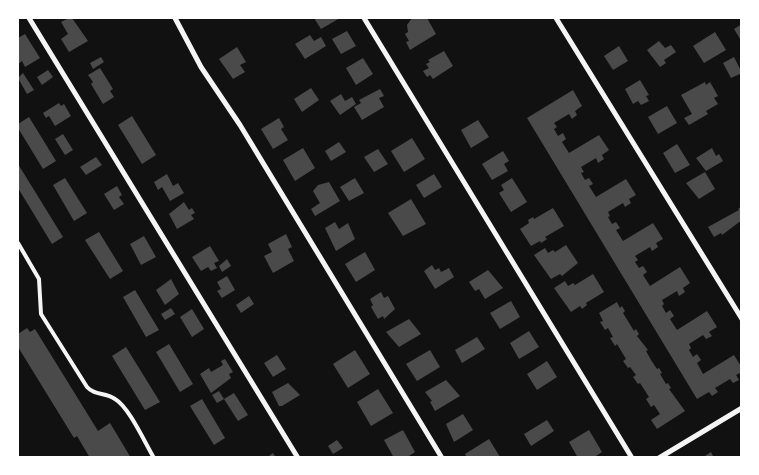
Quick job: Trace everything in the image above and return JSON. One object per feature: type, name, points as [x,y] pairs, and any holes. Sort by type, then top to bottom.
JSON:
[{"type":"street","points":[[29,18],[298,458]]},
{"type":"street","points":[[175,18],[201,67],[240,124],[442,458]]},
{"type":"street","points":[[364,18],[632,458]]},
{"type":"street","points":[[556,18],[742,319]]},
{"type":"street","points":[[659,458],[742,408]]},
{"type":"lane","points":[[18,243],[39,279],[41,314],[86,387],[92,392],[109,396],[118,402],[154,458]]},
{"type":"building","points":[[72,18],[88,41],[69,52],[61,39],[68,34],[61,22]]},
{"type":"building","points":[[314,18],[340,18],[321,29]]},
{"type":"building","points":[[412,18],[427,18],[436,34],[410,50],[406,42],[409,41],[405,34],[408,32],[407,25]]},
{"type":"building","points":[[742,24],[742,42],[734,29]]},
{"type":"building","points":[[347,31],[356,46],[341,54],[332,39]]},
{"type":"building","points":[[715,32],[726,50],[704,63],[693,46]]},
{"type":"building","points":[[25,34],[40,58],[25,67],[22,61],[18,64],[18,38]]},
{"type":"building","points":[[310,35],[314,41],[321,37],[326,46],[305,59],[295,44]]},
{"type":"building","points":[[659,41],[665,48],[671,45],[676,52],[664,60],[666,63],[660,67],[647,50]]},
{"type":"building","points":[[619,46],[628,61],[613,70],[604,56]]},
{"type":"building","points":[[237,47],[246,62],[240,65],[245,72],[233,79],[219,59]]},
{"type":"building","points":[[444,51],[453,66],[433,79],[430,75],[427,77],[423,71],[429,68],[426,64],[430,62],[428,60]]},
{"type":"building","points":[[101,57],[104,62],[93,69],[90,63]]},
{"type":"building","points":[[734,57],[742,73],[731,78],[723,63]]},
{"type":"building","points":[[363,58],[373,74],[356,85],[346,68]]},
{"type":"building","points":[[100,68],[113,89],[110,91],[114,97],[103,104],[88,75]]},
{"type":"building","points":[[48,70],[53,77],[42,85],[37,77]]},
{"type":"building","points":[[23,73],[34,90],[27,94],[18,78]]},
{"type":"building","points":[[640,80],[649,95],[646,96],[649,101],[641,105],[638,101],[633,104],[625,89]]},
{"type":"building","points":[[705,82],[706,85],[710,82],[718,96],[714,98],[718,104],[706,111],[708,114],[689,125],[684,118],[692,114],[681,95]]},
{"type":"building","points":[[311,88],[319,100],[302,112],[294,99]]},
{"type":"building","points":[[380,89],[384,96],[379,98],[384,107],[362,120],[354,107],[361,103],[359,100]]},
{"type":"building","points":[[573,90],[582,106],[575,111],[577,115],[572,119],[569,114],[554,123],[557,127],[554,129],[558,136],[563,133],[566,139],[562,142],[569,153],[599,135],[609,150],[602,155],[604,159],[598,163],[596,158],[581,167],[584,172],[581,173],[585,180],[589,178],[593,184],[589,186],[596,197],[626,179],[636,195],[629,199],[631,203],[625,207],[623,203],[608,212],[610,216],[608,217],[612,224],[616,222],[620,228],[616,230],[623,241],[653,223],[663,239],[656,243],[658,247],[652,251],[650,247],[635,256],[638,260],[635,262],[639,268],[643,266],[647,272],[643,275],[650,286],[680,267],[690,283],[683,288],[685,292],[679,296],[677,291],[662,300],[664,304],[662,306],[666,313],[670,310],[674,316],[670,319],[677,330],[707,311],[717,327],[709,332],[712,336],[706,339],[703,335],[689,344],[691,348],[689,350],[693,357],[697,354],[701,360],[697,363],[703,374],[734,355],[742,368],[742,372],[736,375],[739,380],[733,383],[730,379],[715,388],[718,392],[712,396],[709,392],[697,399],[527,118]]},
{"type":"building","points":[[341,94],[345,101],[352,97],[356,104],[340,115],[330,101]]},
{"type":"building","points":[[59,103],[61,106],[64,104],[71,116],[55,126],[49,116],[46,118],[43,113]]},
{"type":"building","points":[[667,106],[677,123],[658,134],[648,117]]},
{"type":"building","points":[[132,116],[156,155],[142,164],[118,125]]},
{"type":"building","points":[[29,117],[56,161],[43,169],[18,128],[18,124]]},
{"type":"building","points":[[279,118],[284,127],[281,129],[288,140],[273,149],[261,129]]},
{"type":"building","points":[[478,120],[489,137],[471,148],[461,130]]},
{"type":"building","points":[[63,134],[73,150],[65,155],[55,139]]},
{"type":"building","points":[[412,138],[425,159],[404,172],[391,151]]},
{"type":"building","points":[[339,142],[346,152],[331,161],[325,151]]},
{"type":"building","points":[[677,144],[690,165],[675,173],[663,153]]},
{"type":"building","points":[[303,148],[315,168],[295,181],[283,160]]},
{"type":"building","points":[[712,148],[716,156],[719,154],[723,161],[706,171],[696,158]]},
{"type":"building","points":[[378,149],[388,164],[374,172],[364,157]]},
{"type":"building","points":[[503,151],[509,161],[504,164],[508,171],[492,180],[482,164]]},
{"type":"building","points":[[96,157],[102,165],[86,175],[80,167]]},
{"type":"building","points":[[18,164],[63,237],[52,244],[18,188]]},
{"type":"building","points":[[705,172],[715,189],[699,199],[686,183]]},
{"type":"building","points":[[167,174],[173,186],[178,183],[184,193],[170,201],[162,187],[158,190],[154,182]]},
{"type":"building","points":[[434,174],[442,187],[424,198],[416,185]]},
{"type":"building","points":[[65,178],[87,213],[74,221],[53,185]]},
{"type":"building","points":[[355,178],[364,193],[349,201],[340,187]]},
{"type":"building","points":[[512,178],[527,202],[511,212],[499,193],[504,190],[501,185]]},
{"type":"building","points":[[329,182],[340,201],[315,216],[311,209],[320,203],[313,191],[318,185]]},
{"type":"building","points":[[117,186],[122,195],[119,197],[124,204],[114,210],[104,194]]},
{"type":"building","points":[[411,199],[426,224],[403,236],[388,213]]},
{"type":"building","points":[[184,202],[189,210],[192,208],[195,213],[191,215],[194,219],[177,229],[169,214]]},
{"type":"building","points":[[742,206],[742,220],[722,235],[721,233],[714,237],[708,227],[739,210]]},
{"type":"building","points":[[553,208],[564,226],[545,237],[547,239],[541,243],[540,241],[531,246],[520,229],[529,223],[528,220],[533,217],[534,219]]},
{"type":"building","points":[[335,222],[339,229],[348,223],[355,239],[336,251],[325,228]]},
{"type":"building","points":[[99,232],[123,271],[110,279],[85,240]]},
{"type":"building","points":[[286,234],[292,247],[288,249],[294,261],[273,273],[264,256],[272,252],[268,244]]},
{"type":"building","points":[[144,236],[156,257],[141,265],[130,244]]},
{"type":"building","points":[[566,245],[578,263],[562,276],[560,274],[551,279],[534,255],[545,248],[548,253],[553,250],[555,252]]},
{"type":"building","points":[[210,246],[219,261],[214,263],[217,268],[211,271],[208,267],[201,271],[192,257]]},
{"type":"building","points":[[365,252],[375,270],[356,282],[345,264]]},
{"type":"building","points":[[227,259],[231,266],[222,272],[219,266]]},
{"type":"building","points":[[432,265],[435,270],[439,268],[441,272],[449,268],[454,277],[435,289],[424,271]]},
{"type":"building","points":[[488,270],[503,288],[485,299],[479,289],[475,291],[469,282]]},
{"type":"building","points":[[593,274],[604,292],[586,303],[587,305],[582,309],[580,306],[571,312],[554,288],[565,281],[568,286],[573,283],[575,285]]},
{"type":"building","points":[[227,276],[235,290],[222,298],[217,291],[221,289],[217,282]]},
{"type":"building","points":[[171,279],[179,294],[165,305],[156,290]]},
{"type":"building","points":[[135,290],[159,330],[146,337],[123,297]]},
{"type":"building","points":[[381,292],[384,298],[388,296],[395,309],[384,319],[383,316],[378,319],[371,307],[373,305],[370,299]]},
{"type":"building","points":[[249,296],[254,304],[241,313],[236,305]]},
{"type":"building","points":[[511,301],[520,317],[500,329],[490,313]]},
{"type":"building","points":[[617,302],[620,308],[622,306],[625,311],[623,313],[634,331],[636,329],[639,334],[637,336],[648,350],[646,351],[651,360],[657,369],[659,368],[666,384],[668,383],[671,388],[669,389],[685,411],[657,429],[651,420],[660,414],[654,405],[651,407],[646,399],[649,397],[640,383],[638,384],[633,377],[636,375],[623,361],[626,359],[617,344],[615,346],[610,338],[613,337],[608,328],[605,330],[600,322],[603,321],[599,313]]},
{"type":"building","points":[[171,308],[175,314],[165,320],[161,314]]},
{"type":"building","points":[[192,309],[204,329],[192,337],[180,317]]},
{"type":"building","points":[[409,319],[421,334],[399,347],[386,332]]},
{"type":"building","points":[[27,328],[30,332],[35,329],[98,431],[110,423],[131,458],[90,458],[77,436],[74,438],[18,347],[18,334]]},
{"type":"building","points":[[529,331],[539,347],[519,359],[510,343]]},
{"type":"building","points":[[477,337],[485,349],[462,363],[455,350]]},
{"type":"building","points":[[169,344],[193,384],[180,392],[156,352]]},
{"type":"building","points":[[126,347],[160,402],[145,410],[112,356]]},
{"type":"building","points":[[355,350],[370,374],[348,388],[333,364]]},
{"type":"building","points":[[430,350],[440,367],[417,381],[406,364]]},
{"type":"building","points":[[277,355],[286,369],[273,377],[264,363]]},
{"type":"building","points":[[225,359],[233,372],[229,374],[231,378],[211,393],[200,374],[209,368],[211,372],[223,365],[221,361]]},
{"type":"building","points":[[547,361],[557,377],[537,390],[527,374]]},
{"type":"building","points":[[446,380],[460,396],[435,411],[430,402],[432,401],[425,392]]},
{"type":"building","points":[[288,383],[300,395],[279,406],[272,392]]},
{"type":"building","points":[[378,389],[393,413],[371,426],[357,402]]},
{"type":"building","points":[[219,391],[224,399],[217,403],[212,395]]},
{"type":"building","points":[[234,393],[248,415],[238,421],[224,399]]},
{"type":"building","points":[[202,399],[225,438],[214,445],[190,406]]},
{"type":"building","points":[[463,414],[473,430],[454,442],[446,424]]},
{"type":"building","points":[[547,420],[554,431],[531,446],[524,434]]},
{"type":"building","points":[[403,430],[415,452],[406,458],[394,458],[384,440]]},
{"type":"building","points":[[589,430],[602,452],[593,458],[578,458],[569,442]]},
{"type":"building","points":[[489,439],[500,457],[467,458],[465,454]]},
{"type":"building","points":[[337,440],[343,448],[333,454],[328,446]]},
{"type":"building","points":[[711,452],[714,458],[702,458]]},
{"type":"building","points":[[273,453],[276,458],[266,458]]}]
